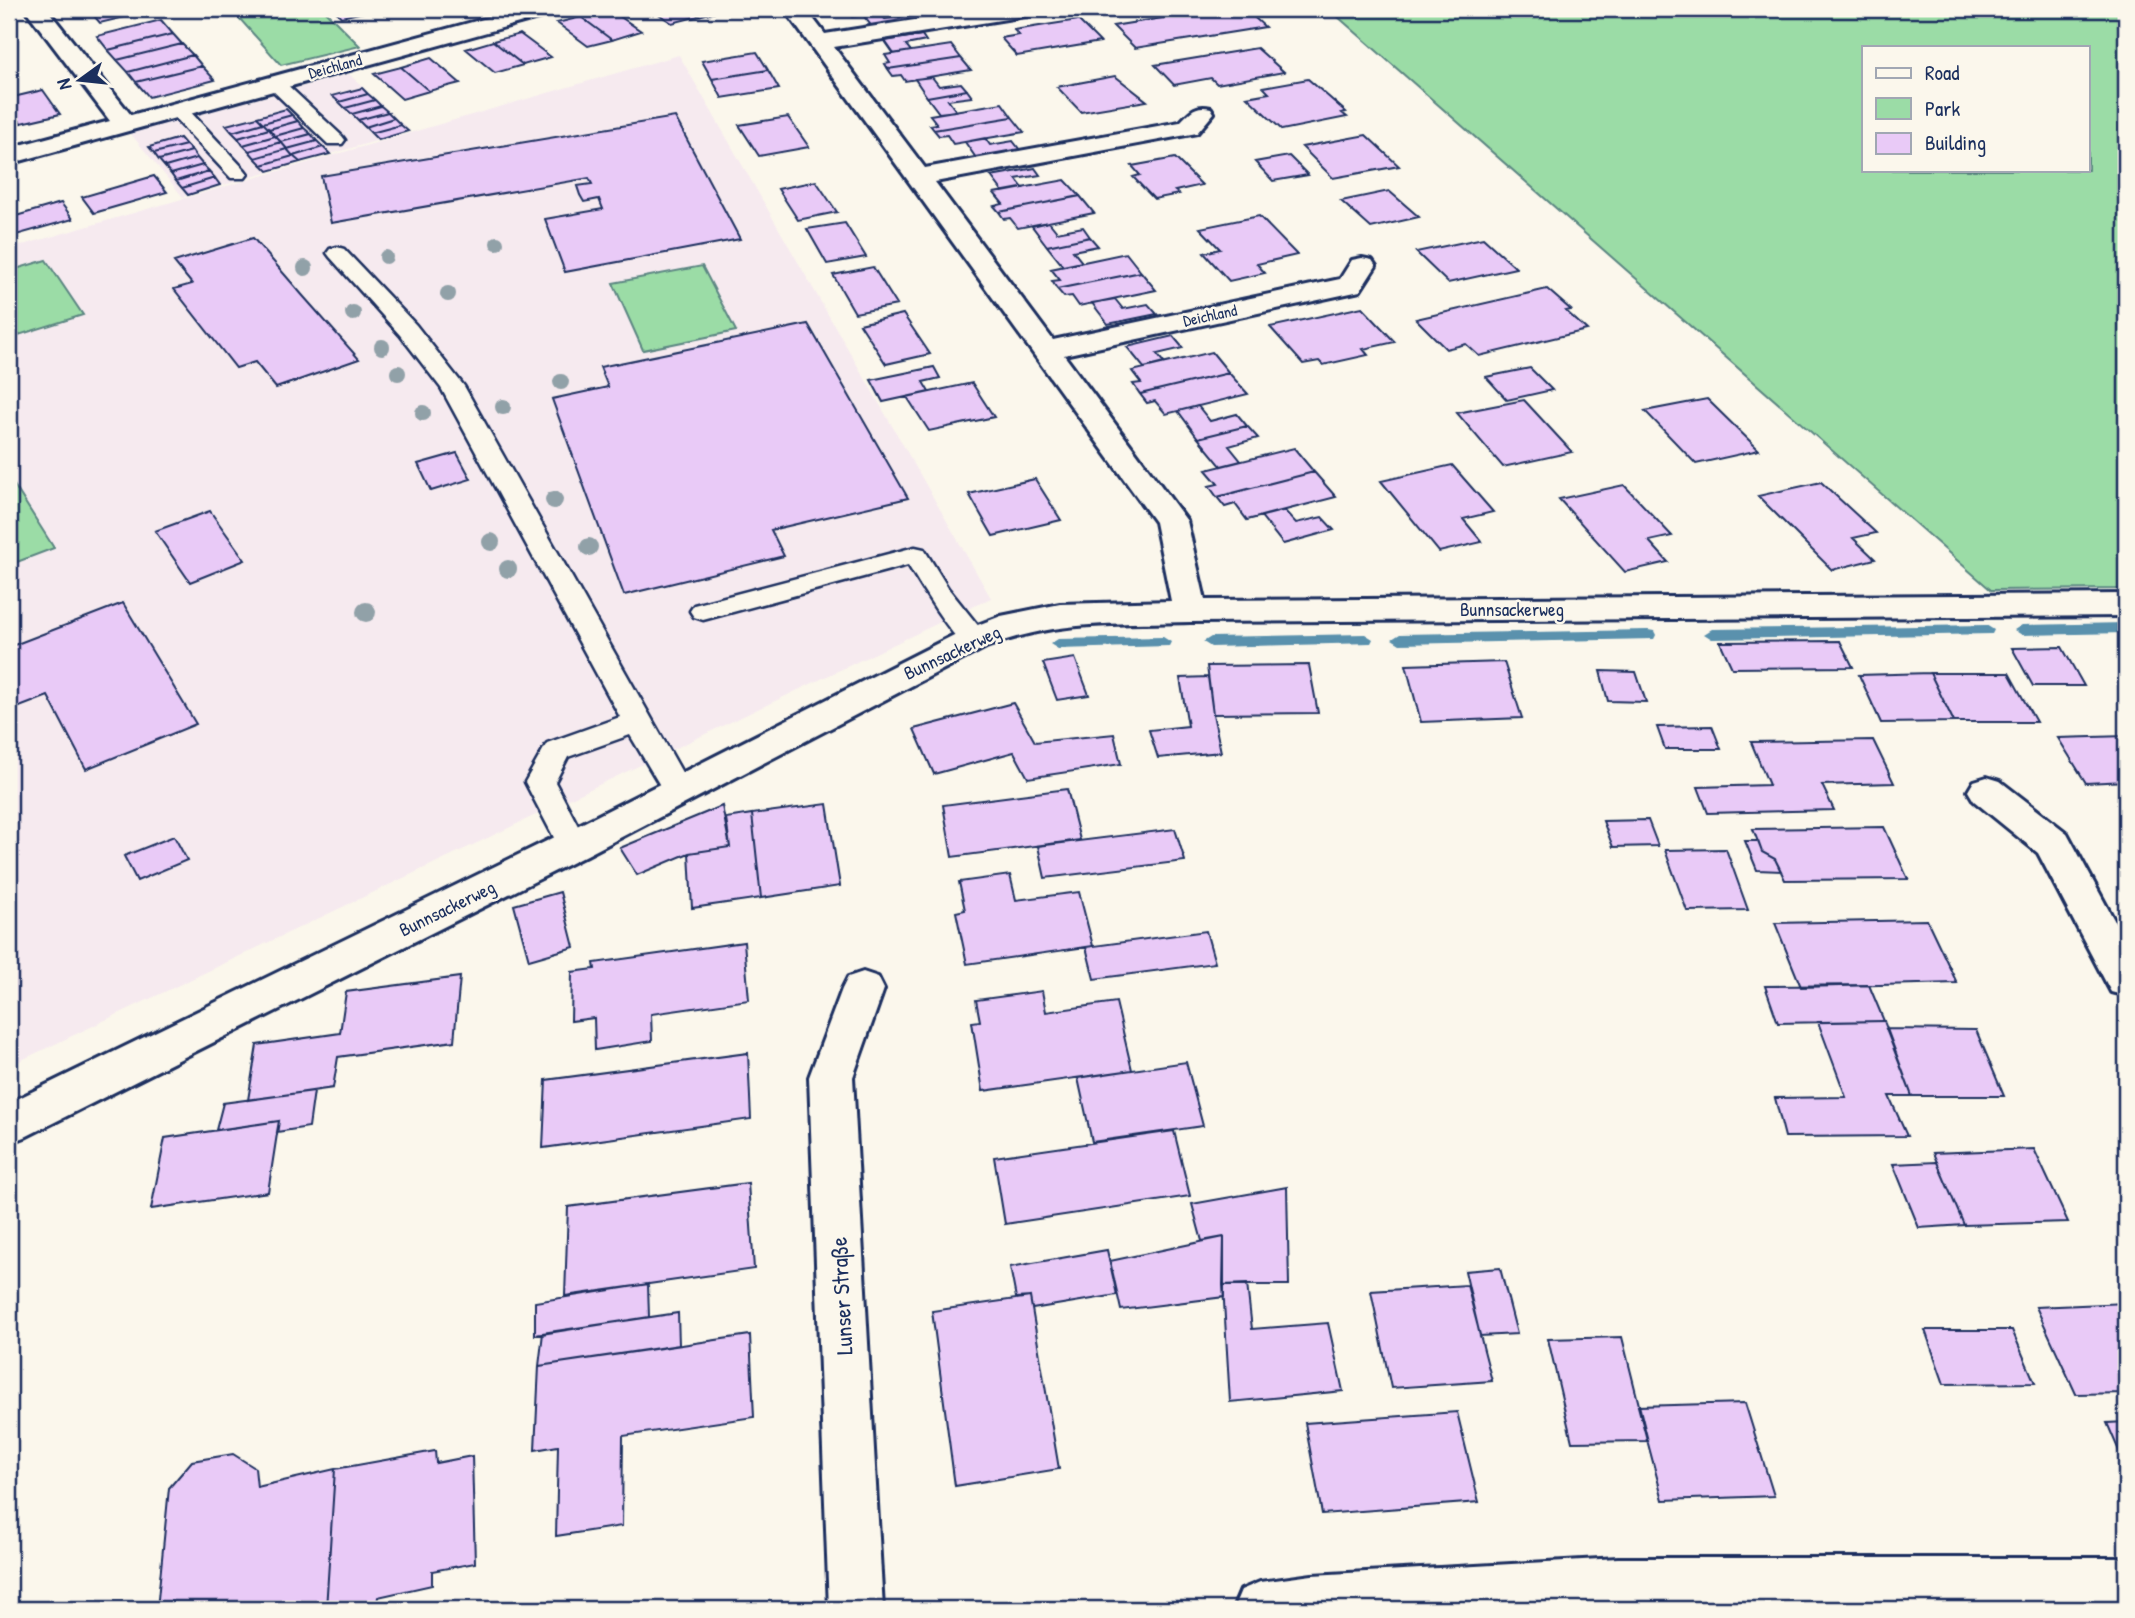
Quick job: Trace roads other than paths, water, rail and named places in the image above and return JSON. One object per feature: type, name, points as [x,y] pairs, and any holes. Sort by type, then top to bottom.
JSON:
[{"type":"street","points":[[36,9],[125,124]]},
{"type":"street","name":"Deichland","points":[[9,156],[544,9]]},
{"type":"street","points":[[795,9],[1171,521],[1190,611]]},
{"type":"street","points":[[820,42],[1025,9]]},
{"type":"street","points":[[920,177],[1188,128],[1202,113]]},
{"type":"street","name":"Deichland","points":[[1048,350],[1350,285],[1362,265]]},
{"type":"street","name":"Bunnsackerweg","points":[[9,1124],[573,845],[974,639],[1013,624],[1060,615],[1190,611],[2126,605]]},
{"type":"street","points":[[1987,791],[2053,843],[2126,980]]},
{"type":"street","name":"Lunser Straße","points":[[856,1609],[831,1077],[863,989]]},
{"type":"street","points":[[1260,1609],[1312,1602],[1618,1585],[2126,1585]]},
{"type":"lane","points":[[275,83],[335,140]]},
{"type":"lane","points":[[177,109],[238,174]]},
{"type":"lane","points":[[337,253],[408,330],[452,386],[678,792]]},
{"type":"lane","points":[[703,611],[915,555],[974,639]]},
{"type":"lane","points":[[573,845],[540,782],[557,750],[637,722]]},
{"type":"waterway","points":[[2022,630],[2126,628]]},
{"type":"waterway","points":[[1712,634],[1986,630]]},
{"type":"waterway","points":[[1400,639],[1648,635]]},
{"type":"waterway","points":[[1211,642],[1365,639]]},
{"type":"waterway","points":[[1058,644],[1163,642]]}]
